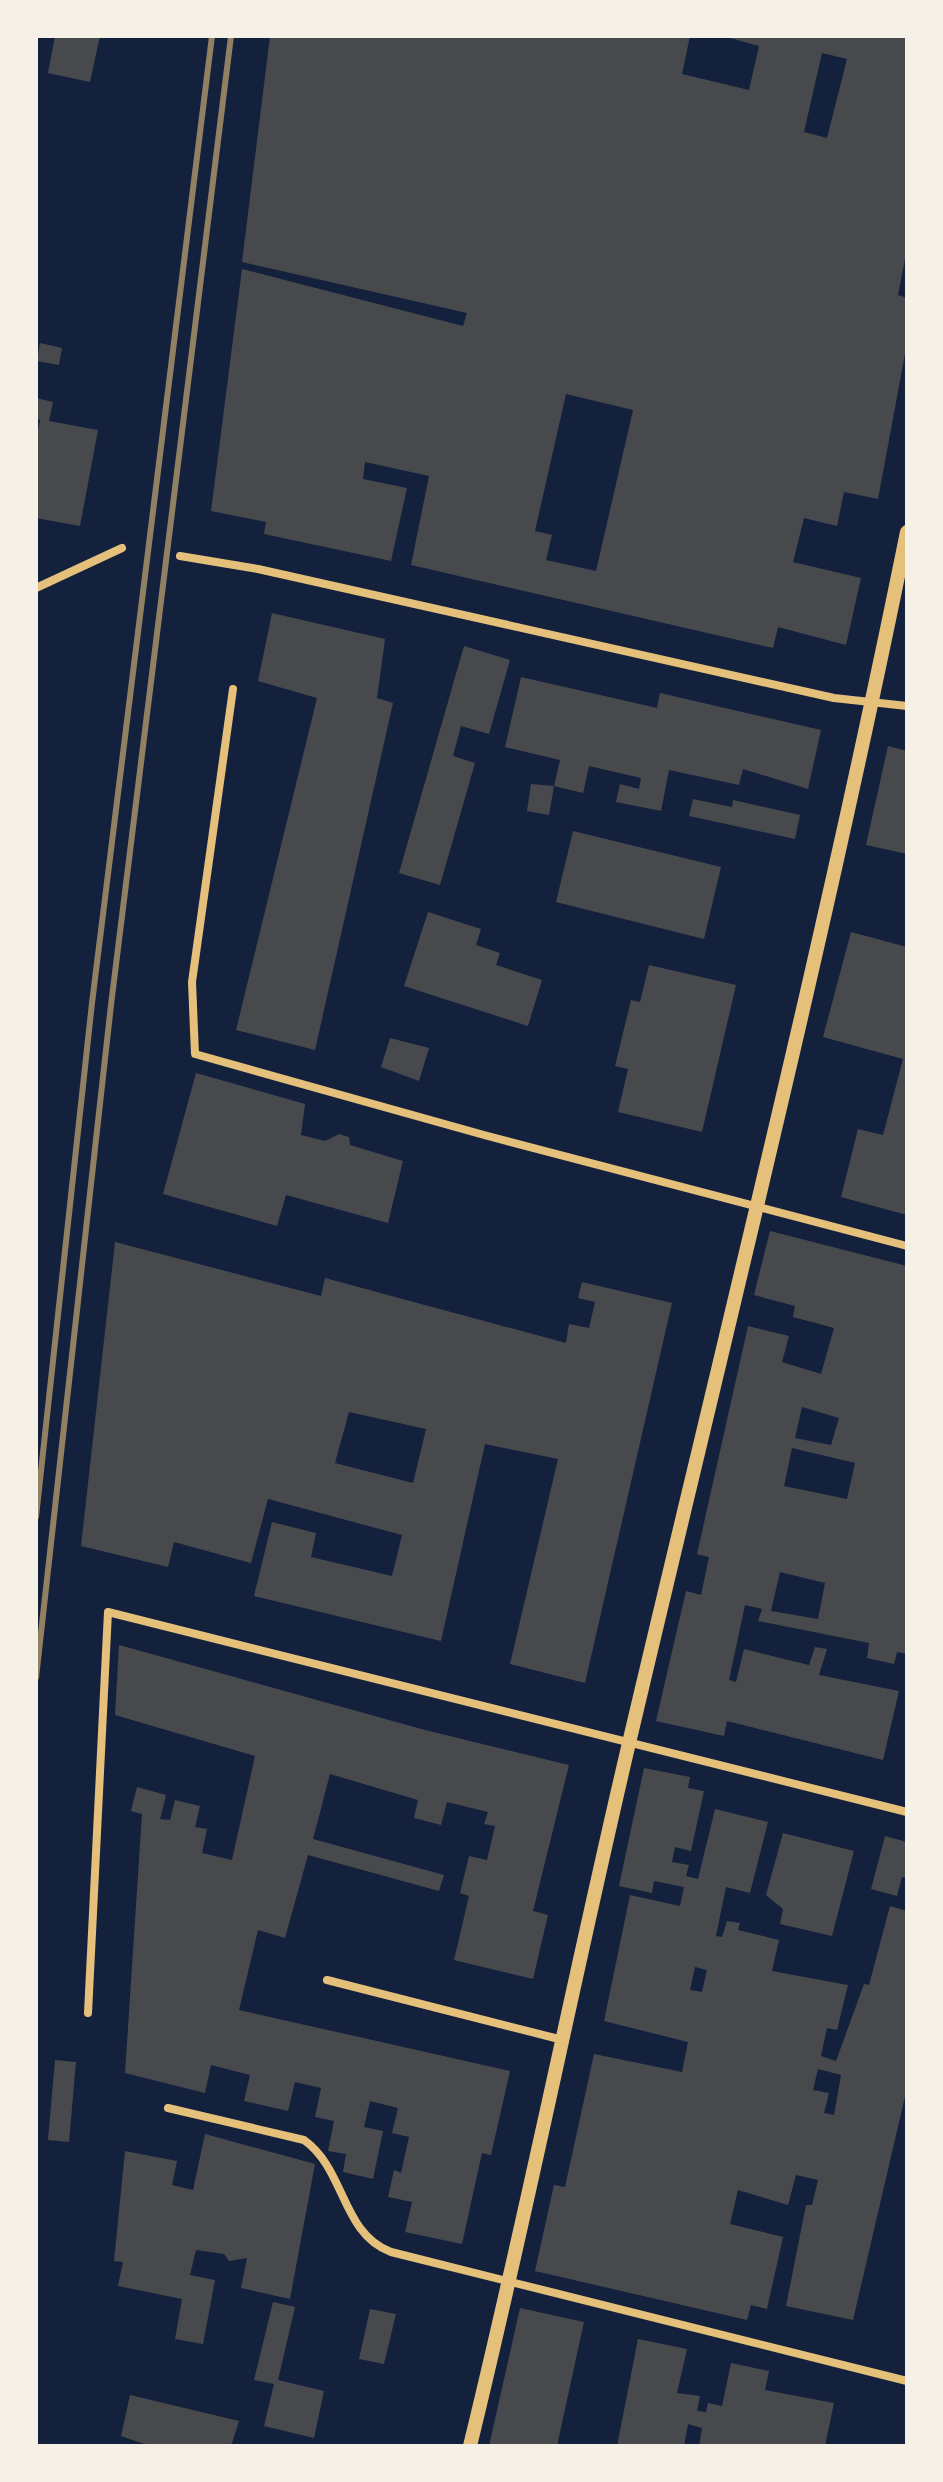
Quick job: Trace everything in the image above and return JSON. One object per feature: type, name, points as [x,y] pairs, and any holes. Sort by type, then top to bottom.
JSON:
[{"type":"street","points":[[470,2446],[510,2284],[629,1744],[758,1208],[907,532]]},
{"type":"street","points":[[36,588],[122,548]]},
{"type":"street","points":[[180,556],[258,569],[834,698],[907,706]]},
{"type":"street","points":[[233,689],[192,982],[195,1054],[907,1246]]},
{"type":"street","points":[[88,2013],[108,1612],[907,1812]]},
{"type":"street","points":[[327,1980],[563,2040]]},
{"type":"street","points":[[168,2108],[304,2140],[317,2149],[328,2165],[358,2227],[373,2245],[510,2284],[907,2381]]},
{"type":"building","points":[[55,36],[100,36],[90,82],[48,73]]},
{"type":"building","points":[[270,36],[690,36],[682,74],[749,90],[759,46],[723,36],[907,36],[907,249],[898,295],[907,298],[907,343],[878,499],[844,492],[837,526],[804,518],[793,562],[861,578],[846,645],[778,627],[773,648],[411,565],[429,476],[365,462],[363,479],[407,488],[391,561],[264,534],[266,522],[211,511],[242,269],[463,326],[467,313],[242,262]],"holes":[[[822,53],[847,59],[827,138],[804,132]],[[566,394],[633,410],[596,571],[546,560],[552,535],[535,531]]]},
{"type":"building","points":[[40,343],[62,348],[59,365],[37,361]]},
{"type":"building","points":[[36,398],[53,402],[49,421],[98,430],[80,526],[36,518],[36,440],[40,420],[36,419]]},
{"type":"building","points":[[272,613],[385,639],[377,698],[393,703],[315,1050],[236,1030],[317,698],[258,681]]},
{"type":"building","points":[[464,646],[510,660],[489,734],[461,726],[453,756],[475,763],[440,885],[399,873]]},
{"type":"building","points":[[521,677],[657,708],[660,693],[821,730],[808,789],[743,769],[739,785],[669,770],[661,811],[616,802],[620,784],[639,789],[641,778],[589,766],[583,793],[554,786],[560,760],[505,747]]},
{"type":"building","points":[[888,746],[907,751],[907,854],[866,845]]},
{"type":"building","points":[[531,784],[554,786],[549,815],[527,811]]},
{"type":"building","points":[[693,799],[732,807],[733,800],[800,815],[795,839],[689,816]]},
{"type":"building","points":[[573,831],[721,867],[704,939],[556,902]]},
{"type":"building","points":[[428,912],[481,929],[476,945],[500,953],[496,965],[542,980],[528,1026],[404,986]]},
{"type":"building","points":[[851,932],[907,947],[907,1215],[841,1197],[858,1129],[883,1135],[903,1059],[823,1037]]},
{"type":"building","points":[[649,965],[736,985],[702,1132],[618,1112],[628,1069],[615,1066],[631,1000],[640,1002]]},
{"type":"building","points":[[390,1038],[429,1048],[419,1081],[381,1067]]},
{"type":"building","points":[[196,1073],[305,1104],[301,1135],[325,1141],[339,1134],[349,1137],[350,1145],[403,1161],[388,1223],[286,1195],[277,1226],[163,1194]]},
{"type":"building","points":[[770,1231],[907,1266],[907,1654],[897,1652],[894,1664],[867,1658],[869,1643],[758,1621],[762,1609],[745,1605],[729,1680],[736,1682],[744,1649],[809,1665],[815,1647],[827,1649],[819,1675],[899,1691],[883,1760],[727,1721],[724,1736],[656,1721],[686,1591],[701,1595],[709,1557],[697,1554],[748,1326],[789,1336],[782,1362],[821,1374],[834,1328],[793,1317],[795,1306],[754,1295]],"holes":[[[802,1407],[839,1418],[831,1445],[795,1438]],[[792,1448],[855,1463],[847,1499],[784,1486]],[[780,1572],[825,1583],[818,1619],[771,1611]]]},
{"type":"building","points":[[115,1242],[321,1296],[325,1278],[566,1343],[569,1324],[589,1328],[595,1302],[578,1298],[582,1282],[672,1303],[585,1683],[510,1664],[558,1459],[485,1444],[441,1641],[254,1596],[272,1522],[316,1533],[311,1557],[392,1576],[402,1535],[268,1499],[251,1563],[174,1542],[168,1567],[81,1546]],"holes":[[[349,1412],[426,1429],[413,1483],[335,1463]]]},
{"type":"building","points":[[119,1645],[425,1730],[569,1765],[533,1911],[548,1915],[533,1979],[454,1960],[469,1896],[460,1893],[469,1856],[487,1860],[495,1826],[484,1824],[488,1812],[447,1802],[441,1825],[414,1818],[418,1800],[330,1774],[313,1839],[444,1875],[439,1891],[308,1855],[285,1938],[258,1930],[239,2010],[510,2071],[491,2155],[482,2153],[462,2244],[405,2232],[412,2202],[388,2197],[394,2170],[401,2173],[409,2137],[392,2133],[398,2108],[370,2101],[364,2127],[383,2131],[373,2179],[343,2172],[346,2154],[328,2151],[334,2121],[315,2117],[321,2088],[295,2082],[288,2111],[244,2101],[250,2075],[211,2065],[205,2093],[125,2073],[142,1814],[131,1811],[137,1787],[166,1795],[160,1819],[170,1820],[175,1800],[200,1806],[195,1827],[207,1829],[202,1853],[232,1860],[255,1756],[115,1715]]},
{"type":"building","points":[[644,1768],[690,1777],[688,1788],[704,1791],[691,1851],[675,1847],[672,1862],[689,1865],[686,1876],[698,1879],[715,1809],[768,1822],[750,1893],[726,1887],[716,1936],[722,1937],[727,1921],[740,1923],[738,1930],[779,1940],[772,1971],[848,1985],[837,2030],[827,2028],[821,2056],[836,2061],[864,1984],[869,1985],[890,1906],[907,1911],[907,2088],[853,2320],[786,2306],[806,2205],[812,2205],[818,2180],[796,2175],[788,2205],[738,2190],[730,2224],[783,2237],[767,2309],[751,2305],[747,2320],[535,2271],[554,2185],[565,2187],[594,2054],[682,2072],[688,2042],[604,2021],[630,1895],[680,1906],[684,1887],[654,1881],[652,1893],[619,1886]],"holes":[[[695,1967],[707,1970],[702,1992],[690,1990]],[[818,2069],[841,2075],[834,2115],[824,2113],[829,2093],[813,2090]]]},
{"type":"building","points":[[783,1833],[854,1851],[832,1936],[780,1924],[783,1909],[766,1895]]},
{"type":"building","points":[[885,1836],[907,1842],[907,1878],[902,1877],[897,1896],[871,1889]]},
{"type":"building","points":[[55,2060],[76,2062],[69,2142],[48,2140]]},
{"type":"building","points":[[205,2134],[315,2164],[290,2299],[241,2288],[247,2258],[229,2261],[224,2254],[196,2250],[190,2275],[215,2280],[203,2344],[175,2339],[182,2299],[118,2286],[123,2262],[114,2261],[125,2151],[177,2161],[172,2185],[193,2190]]},
{"type":"building","points":[[273,2302],[295,2307],[278,2380],[324,2391],[314,2438],[264,2426],[274,2384],[254,2380]]},
{"type":"building","points":[[520,2308],[584,2322],[557,2446],[489,2446]]},
{"type":"building","points":[[370,2309],[396,2314],[384,2364],[359,2359]]},
{"type":"building","points":[[638,2339],[687,2349],[677,2393],[700,2396],[697,2411],[706,2412],[708,2403],[722,2406],[731,2363],[769,2371],[765,2390],[834,2403],[825,2446],[699,2446],[702,2428],[688,2424],[684,2446],[617,2446]]},
{"type":"building","points":[[130,2395],[239,2421],[231,2446],[150,2446],[121,2436]]},
{"type":"railway","points":[[36,1517],[92,1003],[212,36]]},
{"type":"railway","points":[[36,1678],[111,1005],[231,36]]}]
